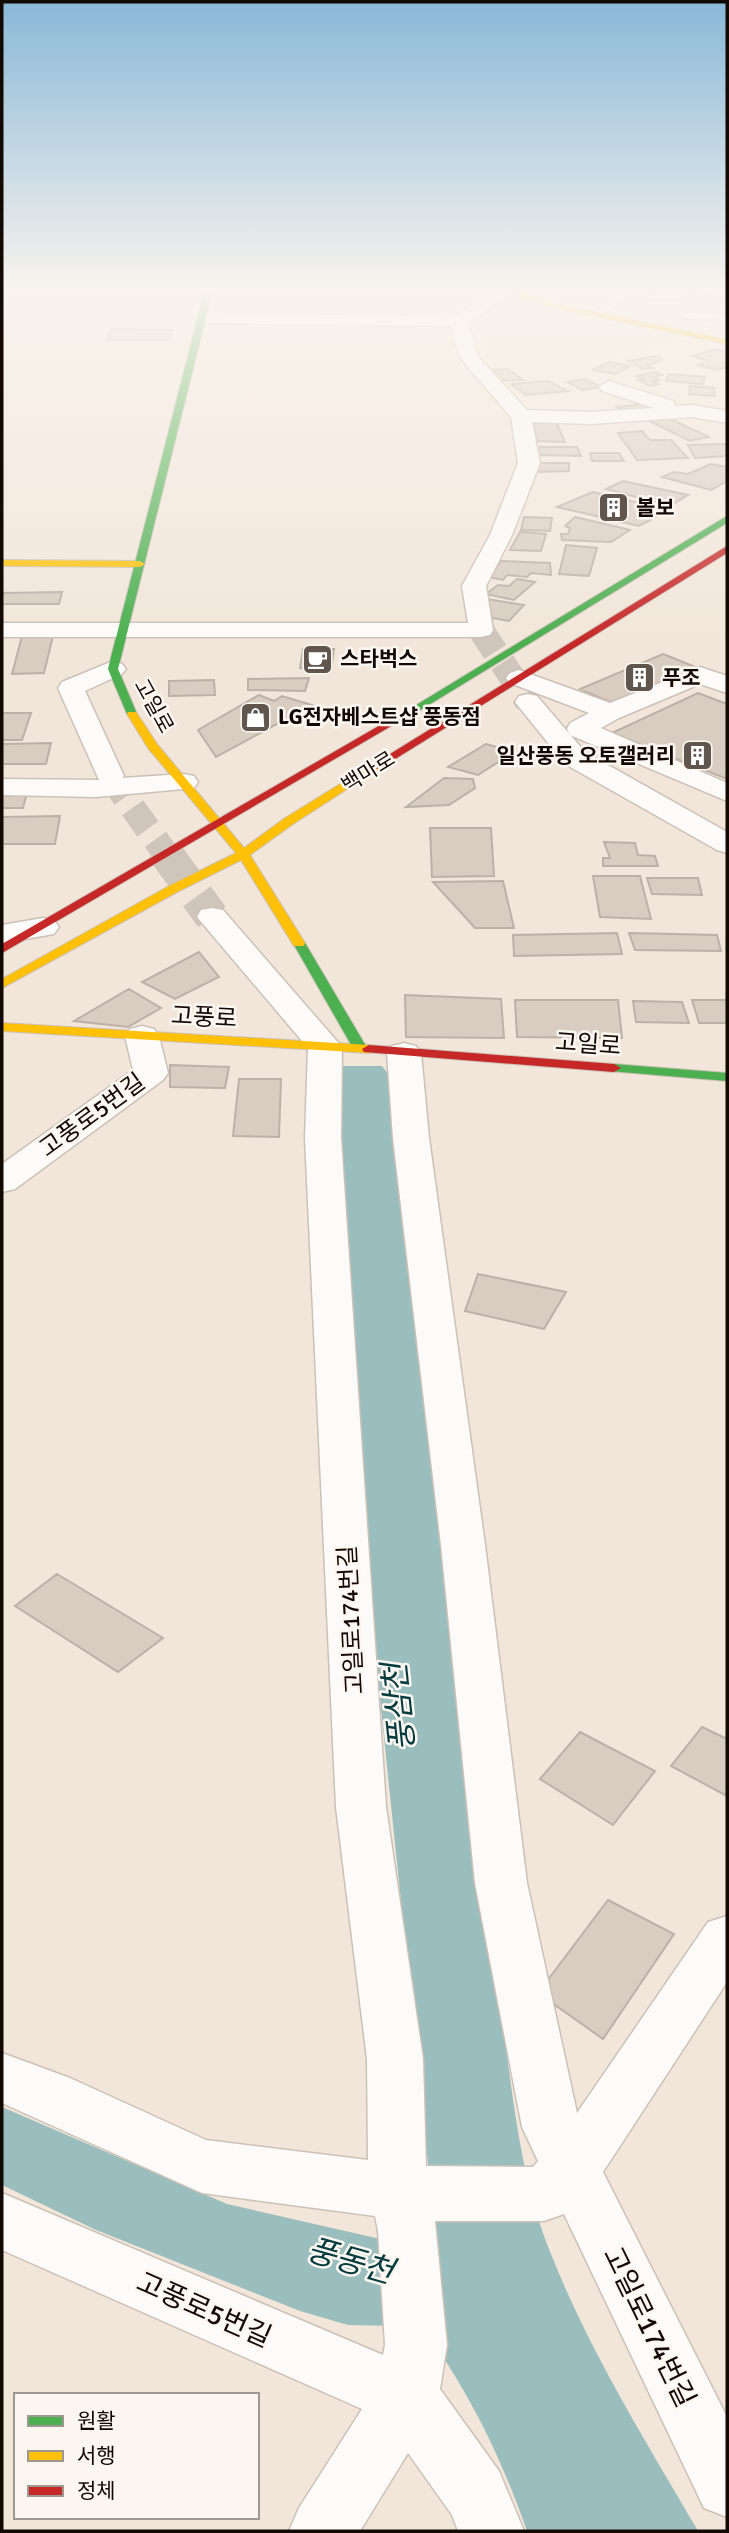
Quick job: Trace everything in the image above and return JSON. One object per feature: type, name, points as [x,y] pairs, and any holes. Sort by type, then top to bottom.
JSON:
[{"type":"main road","name":"고일로","points":[[180,407],[113,669],[121,698],[136,726],[157,754],[244,853],[342,1047]]},
{"type":"main road","name":"백마로","points":[[2,949],[221,824],[727,519]]},
{"type":"main road","name":"백마로","points":[[2,983],[244,853],[289,821],[523,690],[727,549]]},
{"type":"main road","points":[[2,563],[140,564]]},
{"type":"main road","name":"고풍로","points":[[2,1027],[404,1053]]},
{"type":"main road","name":"고일로","points":[[404,1053],[727,1077]]},
{"type":"street","points":[[2,630],[481,630],[474,586],[501,535],[529,463],[521,416],[513,407]]},
{"type":"street","points":[[679,407],[727,416]]},
{"type":"street","points":[[521,416],[591,418],[692,411]]},
{"type":"street","points":[[103,783],[78,756],[98,749],[71,688],[113,669]]},
{"type":"street","points":[[727,685],[700,675],[610,712],[580,729],[727,793]]},
{"type":"street","points":[[523,690],[610,712]]},
{"type":"street","points":[[523,690],[575,758],[727,844]]},
{"type":"street","points":[[2,787],[184,782]]},
{"type":"street","points":[[212,917],[342,1047]]},
{"type":"street","points":[[2,934],[43,927]]},
{"type":"street","name":"고풍로5번길","points":[[2,1181],[151,1073],[142,1036]]},
{"type":"street","name":"고일로174번길","points":[[342,1047],[323,1138],[360,1794],[395,2059],[406,2205],[412,2371]]},
{"type":"street","name":"고일로174번길","points":[[404,1053],[412,1151],[463,1545],[501,1884],[551,2127],[557,2182],[727,2485]]},
{"type":"street","points":[[2,2078],[50,2096],[202,2166],[406,2205],[557,2182],[727,1938]]},
{"type":"street","name":"고풍로5번길","points":[[2,2221],[412,2371]]},
{"type":"street","points":[[322,2531],[412,2371]]},
{"type":"street","points":[[412,2371],[476,2494],[491,2531]]},
{"type":"water","points":[[329,1066],[382,1066],[394,1081],[502,2019],[519,2136],[531,2193],[549,2249],[581,2322],[618,2393],[698,2531],[527,2531],[507,2478],[484,2429],[458,2381],[427,2333],[398,2326],[348,2325],[300,2311],[96,2230],[2,2185],[2,2107],[227,2204],[398,2243],[434,2221],[357,1476]]},
{"type":"building","points":[[617,407],[649,407],[656,412],[625,414]]},
{"type":"building","points":[[668,418],[709,437],[690,441],[649,421]]},
{"type":"building","points":[[556,422],[565,442],[537,441],[533,423]]},
{"type":"building","points":[[642,431],[650,440],[671,440],[688,458],[637,460],[618,433]]},
{"type":"building","points":[[727,444],[727,456],[695,458],[688,445]]},
{"type":"building","points":[[536,447],[577,447],[581,456],[537,455]]},
{"type":"building","points":[[590,453],[619,453],[624,461],[592,461]]},
{"type":"building","points":[[538,463],[569,463],[569,471],[537,472]]},
{"type":"building","points":[[711,464],[727,467],[727,481],[711,490],[662,477],[674,472],[688,474]]},
{"type":"building","points":[[623,481],[688,495],[670,506],[606,489]]},
{"type":"building","name":"볼보","points":[[593,492],[669,510],[639,526],[557,507]]},
{"type":"building","points":[[524,517],[552,518],[550,531],[521,530]]},
{"type":"building","points":[[575,517],[630,530],[611,542],[562,540],[561,534],[568,534],[570,528],[565,526]]},
{"type":"building","points":[[520,532],[546,534],[541,551],[510,550]]},
{"type":"building","points":[[566,545],[597,548],[589,576],[559,574]]},
{"type":"building","points":[[501,561],[550,563],[551,575],[507,575],[503,580],[489,577]]},
{"type":"building","points":[[517,579],[535,582],[514,600],[486,594],[498,585],[509,586]]},
{"type":"building","points":[[62,592],[59,604],[2,604],[2,593]]},
{"type":"building","points":[[487,599],[524,605],[509,621],[492,618]]},
{"type":"building","points":[[22,636],[53,636],[44,673],[12,674]]},
{"type":"building","name":"스타벅스","points":[[303,649],[334,649],[331,670],[300,668]]},
{"type":"building","name":"푸조","points":[[663,654],[698,668],[612,703],[580,689]]},
{"type":"building","points":[[309,678],[305,691],[248,690],[248,679]]},
{"type":"building","points":[[214,680],[215,695],[169,696],[169,681]]},
{"type":"building","name":"일산풍동 오토갤러리","points":[[698,693],[727,704],[727,779],[612,733]]},
{"type":"building","name":"LG전자베스트샵 풍동점","points":[[259,695],[274,701],[282,696],[312,705],[216,757],[198,730]]},
{"type":"building","points":[[2,713],[31,713],[22,740],[2,740]]},
{"type":"building","points":[[51,743],[46,764],[2,764],[2,744]]},
{"type":"building","points":[[486,744],[514,752],[478,775],[448,767]]},
{"type":"building","points":[[444,778],[473,779],[475,788],[449,805],[406,807]]},
{"type":"building","points":[[2,793],[27,793],[23,808],[2,808]]},
{"type":"building","points":[[60,816],[55,844],[2,844],[2,817]]},
{"type":"building","points":[[430,828],[491,828],[494,876],[432,877]]},
{"type":"building","points":[[604,842],[635,843],[638,855],[655,856],[658,866],[603,866],[603,858],[610,858]]},
{"type":"building","points":[[593,876],[640,876],[651,919],[600,917]]},
{"type":"building","points":[[647,878],[698,878],[702,895],[652,894]]},
{"type":"building","points":[[503,881],[514,928],[475,928],[433,882]]},
{"type":"building","points":[[617,933],[622,954],[514,956],[513,935]]},
{"type":"building","points":[[629,933],[717,935],[721,951],[635,950]]},
{"type":"building","points":[[199,952],[219,977],[175,999],[142,982]]},
{"type":"building","points":[[129,989],[161,1008],[128,1027],[74,1021]]},
{"type":"building","points":[[405,995],[501,999],[504,1038],[406,1037]]},
{"type":"building","points":[[515,1000],[618,1000],[622,1038],[517,1037]]},
{"type":"building","points":[[692,1000],[727,1000],[727,1023],[699,1023]]},
{"type":"building","points":[[633,1001],[682,1002],[689,1023],[636,1022]]},
{"type":"building","points":[[170,1065],[229,1067],[225,1088],[170,1087]]},
{"type":"building","points":[[239,1079],[281,1079],[279,1137],[233,1136]]},
{"type":"building","points":[[478,1274],[566,1292],[544,1329],[465,1311]]},
{"type":"building","points":[[57,1574],[163,1638],[118,1672],[15,1606]]},
{"type":"building","points":[[702,1727],[727,1739],[727,1796],[671,1766]]},
{"type":"building","points":[[580,1732],[655,1771],[613,1825],[540,1779]]},
{"type":"building","points":[[608,1900],[674,1934],[603,2039],[538,1993]]},
{"type":"tunnel","points":[[481,630],[528,702]]},
{"type":"tunnel","points":[[110,776],[168,857]]},
{"type":"tunnel","points":[[167,855],[212,917]]},
{"type":"traffic: fast","points":[[132,714],[113,669],[179,407]]},
{"type":"traffic: fast","points":[[400,718],[727,519]]},
{"type":"traffic: fast","points":[[299,943],[360,1048]]},
{"type":"traffic: fast","points":[[614,1068],[727,1077]]},
{"type":"traffic: slow","points":[[2,563],[140,564]]},
{"type":"traffic: slow","points":[[132,714],[152,746],[244,855],[299,943]]},
{"type":"traffic: slow","points":[[2,984],[173,889],[244,854],[289,821],[375,767]]},
{"type":"traffic: slow","points":[[2,1027],[369,1049]]},
{"type":"traffic: jam","points":[[375,767],[727,549]]},
{"type":"traffic: jam","points":[[2,949],[400,718]]},
{"type":"traffic: jam","points":[[369,1049],[614,1068]]},
{"type":"place","name":"볼보","points":[[613,508]]},
{"type":"place","name":"스타벅스","points":[[317,659]]},
{"type":"place","name":"푸조","points":[[639,678]]},
{"type":"place","name":"LG전자베스트샵 풍동점","points":[[255,717]]},
{"type":"place","name":"일산풍동 오토갤러리","points":[[698,756]]},
{"type":"water label","name":"풍삼천","points":[[399,1707]]},
{"type":"water label","name":"풍동천","points":[[350,2261]]}]
